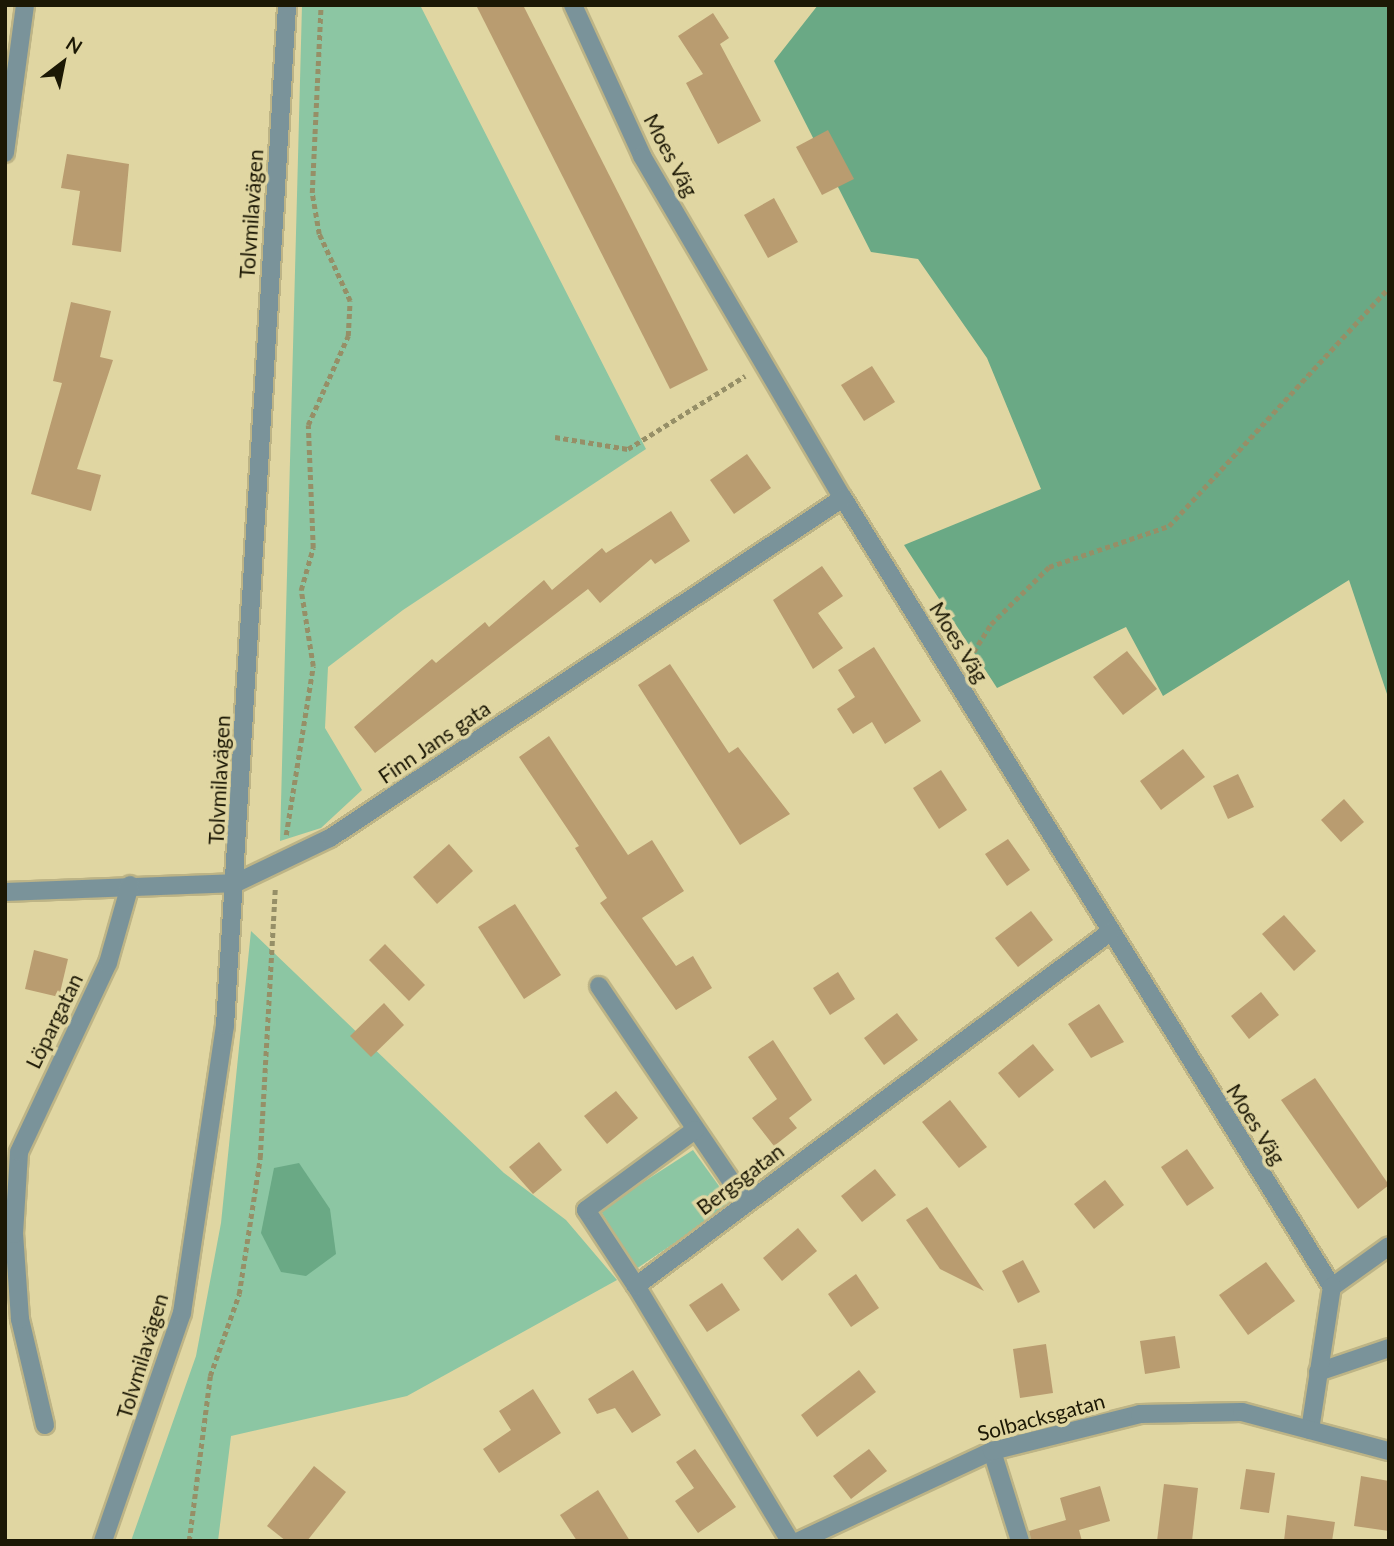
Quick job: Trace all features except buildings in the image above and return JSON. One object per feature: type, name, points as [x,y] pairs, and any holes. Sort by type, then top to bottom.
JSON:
[{"type":"street","points":[[5,153],[25,5]]},
{"type":"street","name":"Tolvmilavägen","points":[[103,1541],[182,1313],[225,1026],[236,883],[287,5]]},
{"type":"street","name":"Moes Väg","points":[[573,5],[642,156],[843,498],[1332,1287]]},
{"type":"street","name":"Finn Jans gata","points":[[5,892],[130,885],[236,883],[330,838],[843,498]]},
{"type":"street","name":"Löpargatan","points":[[44,1425],[20,1319],[14,1234],[19,1152],[108,963],[130,885]]},
{"type":"street","name":"Bergsgatan","points":[[636,1286],[1111,932]]},
{"type":"street","points":[[599,986],[746,1203]]},
{"type":"street","points":[[695,1130],[586,1210],[636,1286],[790,1541]]},
{"type":"street","points":[[1310,1430],[1332,1287],[1389,1246]]},
{"type":"street","points":[[1318,1372],[1389,1349]]},
{"type":"street","name":"Solbacksgatan","points":[[799,1541],[992,1451],[1140,1414],[1242,1412],[1389,1451]]},
{"type":"street","points":[[992,1451],[1020,1541]]},
{"type":"path","points":[[189,1541],[210,1376],[239,1294],[260,1158],[272,902],[282,860],[313,666],[301,590],[313,548],[308,425],[348,336],[350,301],[319,234],[312,193],[321,5]]},
{"type":"path","points":[[956,680],[991,624],[1049,567],[1169,526],[1389,288]]},
{"type":"path","points":[[555,437],[628,449],[765,364]]},
{"type":"green space","points":[[302,5],[420,5],[646,449],[403,610],[328,667],[325,728],[362,790],[321,828],[280,841]]},
{"type":"green space","points":[[818,5],[1389,5],[1389,700],[1349,580],[1163,696],[1126,627],[997,688],[904,545],[1041,489],[987,358],[918,259],[871,252],[774,61]]},
{"type":"green space","points":[[251,931],[504,1173],[566,1220],[617,1280],[407,1396],[231,1436],[218,1541],[131,1541],[196,1356],[221,1223]]},
{"type":"green space","points":[[693,1150],[732,1204],[636,1269],[600,1210]]},
{"type":"green space","points":[[299,1163],[330,1209],[336,1254],[306,1276],[281,1272],[261,1233],[274,1168]]}]
